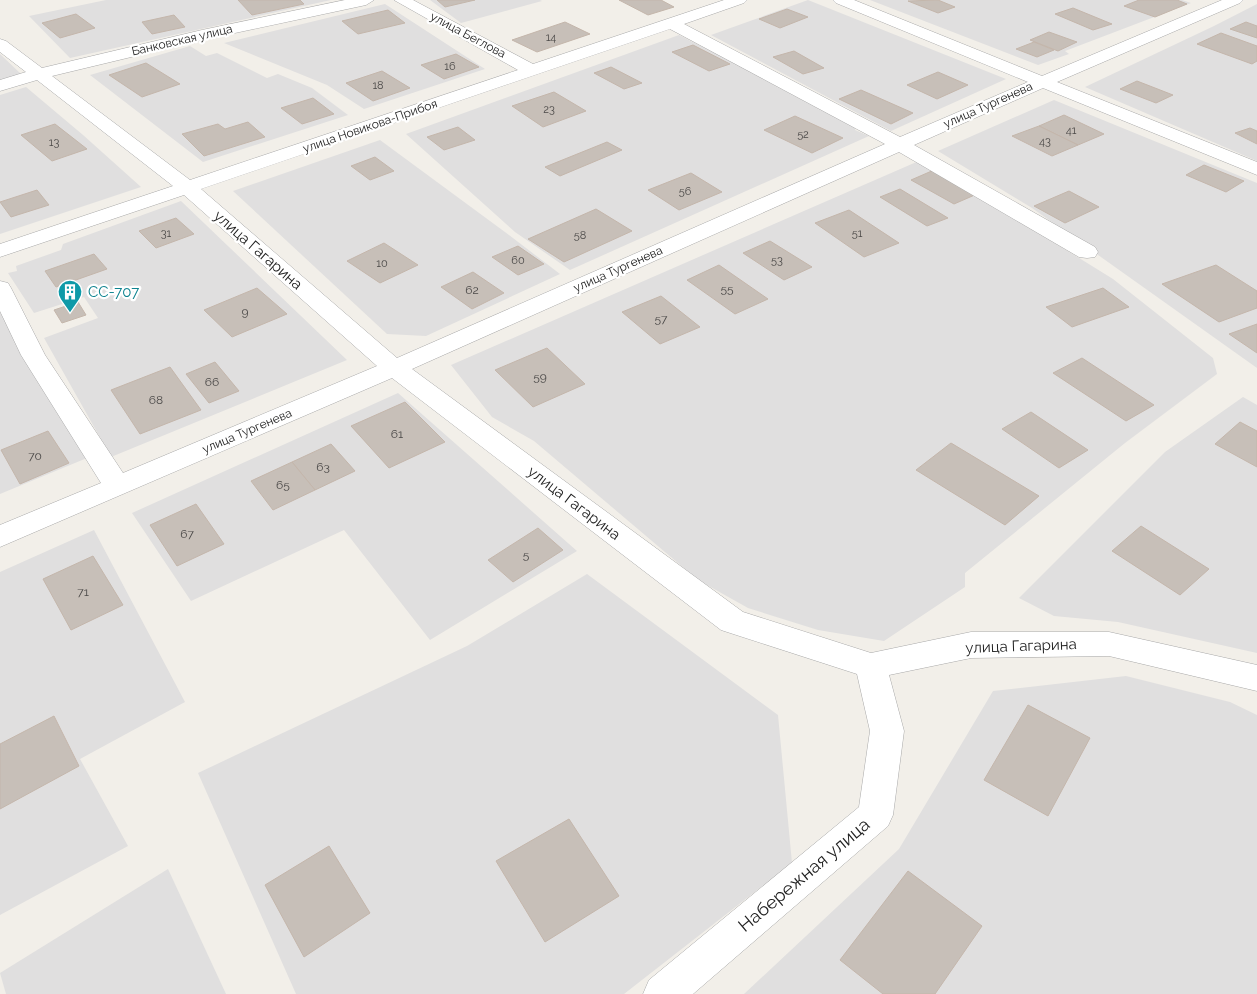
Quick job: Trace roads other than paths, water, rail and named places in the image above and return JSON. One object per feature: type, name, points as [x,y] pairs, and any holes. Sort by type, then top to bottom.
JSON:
[{"type":"street","name":"Банковская улица","points":[[0,86],[39,74],[202,35],[366,0]]},
{"type":"street","name":"улица Беглова","points":[[402,0],[534,71]]},
{"type":"street","name":"улица Новикова-Прибоя","points":[[0,251],[739,0]]},
{"type":"street","points":[[840,0],[1257,168]]},
{"type":"street","points":[[1200,0],[1227,3]]},
{"type":"street","name":"улица Тургенева","points":[[0,537],[394,368],[1044,81],[1227,3]]},
{"type":"street","points":[[672,24],[901,144],[1015,208],[1087,252]]},
{"type":"street","name":"улица Гагарина","points":[[0,44],[188,188],[394,368],[732,621],[871,666],[971,645],[1109,644],[1257,678]]},
{"type":"street","points":[[0,288],[33,355],[118,487]]},
{"type":"street","name":"Набережная улица","points":[[663,994],[875,815],[887,731],[871,666]]},
{"type":"place","name":"СС-707","points":[[70,313]]}]
